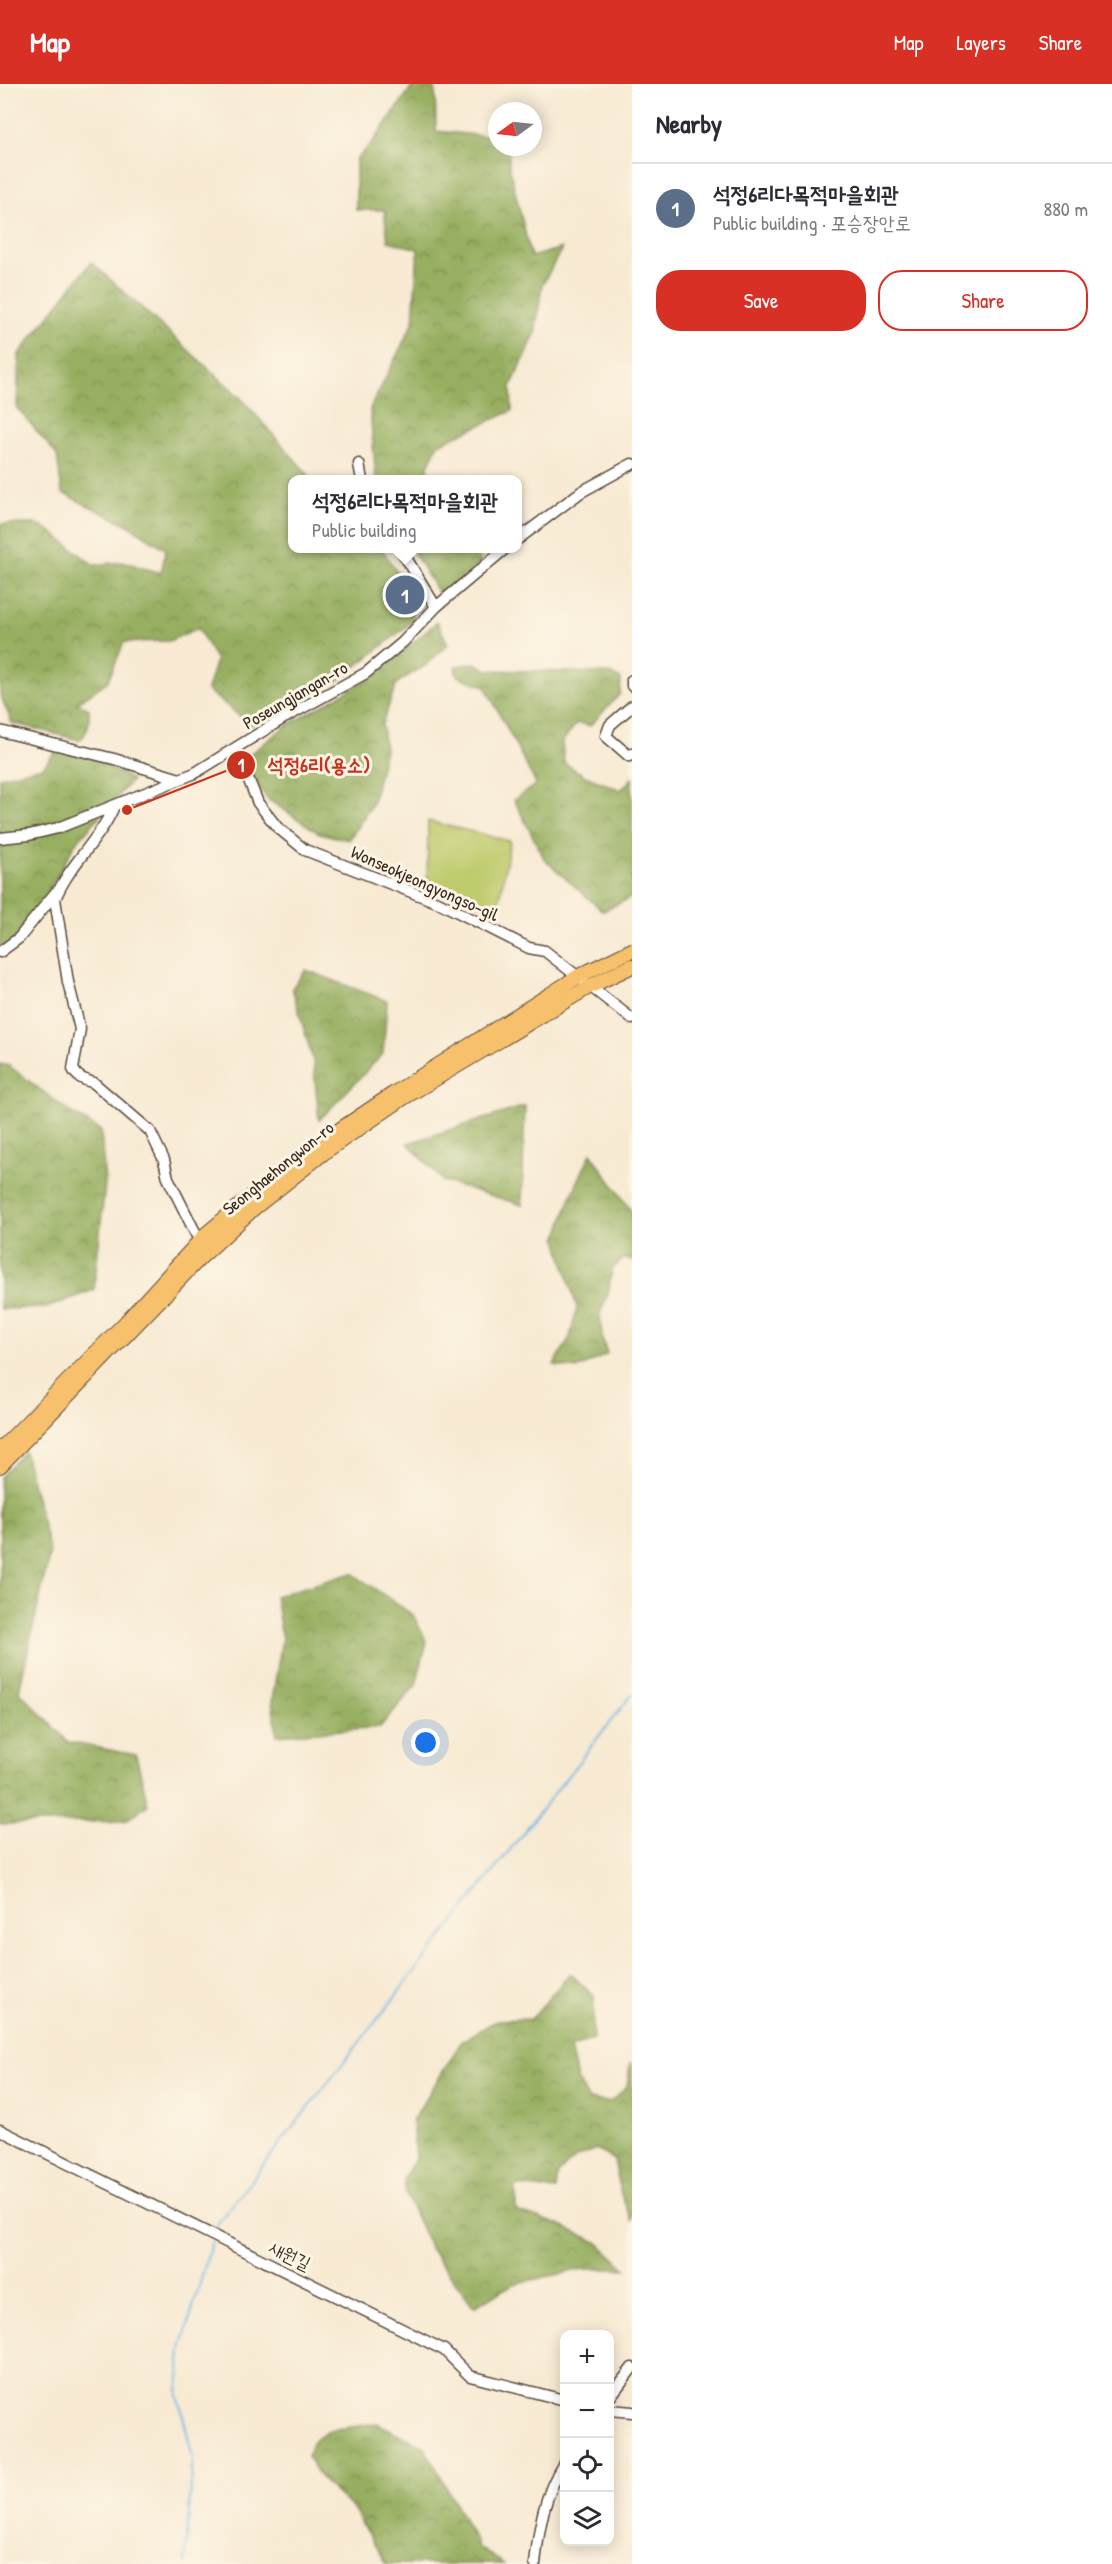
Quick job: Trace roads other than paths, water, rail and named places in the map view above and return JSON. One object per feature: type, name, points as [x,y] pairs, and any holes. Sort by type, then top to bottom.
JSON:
[{"type":"main road","name":"Seonghaehongwon-ro","points":[[0,1450],[126,1322],[206,1235],[259,1190],[317,1145],[393,1094],[579,976],[632,950]]},
{"type":"main road","name":"Seonghaehongwon-ro","points":[[0,1466],[202,1256],[254,1208],[326,1151],[405,1097],[589,987],[632,966]]},
{"type":"street","points":[[359,464],[361,475]]},
{"type":"street","points":[[522,535],[581,492],[632,464]]},
{"type":"street","points":[[402,553],[436,607]]},
{"type":"street","name":"Poseungjangan-ro","points":[[0,838],[29,835],[58,828],[180,779],[236,748],[366,673],[403,642],[436,607],[501,553]]},
{"type":"street","points":[[632,680],[632,686]]},
{"type":"street","points":[[632,706],[610,725],[606,736],[629,756],[632,754]]},
{"type":"street","points":[[0,731],[114,759],[180,779]]},
{"type":"street","name":"Wonseokjeongyongso-gil","points":[[236,748],[258,803],[277,827],[306,850],[442,904],[529,948],[545,951],[632,1019]]},
{"type":"street","points":[[0,952],[19,938],[60,886],[108,820],[114,806]]},
{"type":"street","points":[[60,886],[55,899],[68,982],[80,1029],[73,1069],[82,1080],[94,1083],[150,1131],[164,1160],[168,1178],[197,1236]]},
{"type":"street","name":"새원길","points":[[0,2130],[444,2350],[470,2376],[560,2399]]},
{"type":"street","points":[[614,2391],[632,2368]]},
{"type":"street","points":[[614,2410],[632,2412]]},
{"type":"street","points":[[535,2564],[543,2508],[553,2480],[560,2469]]},
{"type":"waterway","points":[[215,2232],[218,2223],[632,1694]]},
{"type":"waterway","points":[[185,2564],[193,2458],[178,2395],[181,2349],[212,2241]]},
{"type":"place","name":"석정6리다목적마을회관","points":[[405,595]]},
{"type":"place","name":"석정6리(용소)","points":[[127,810]]}]
